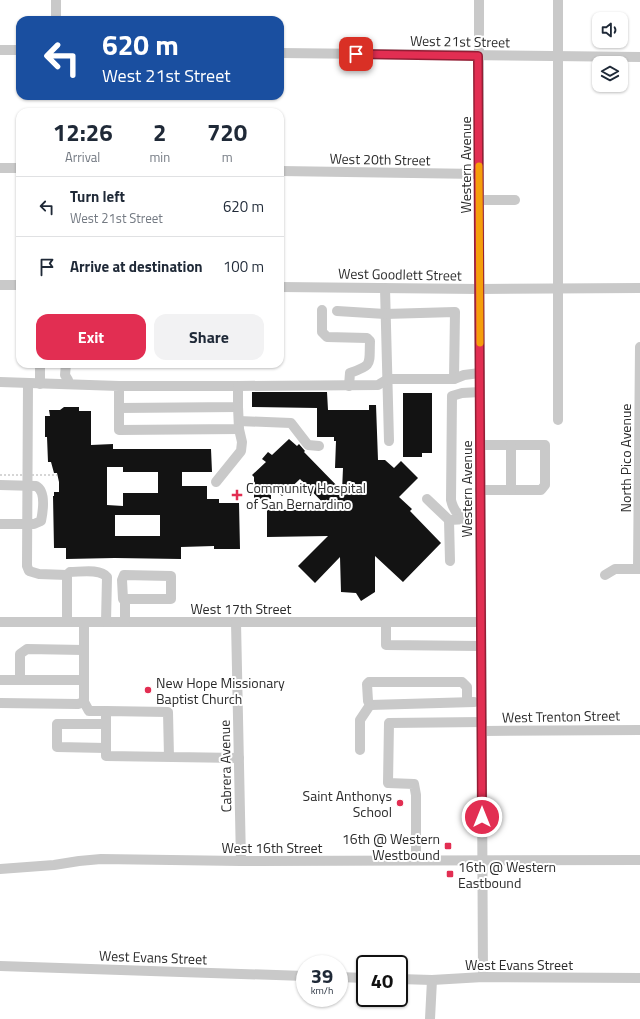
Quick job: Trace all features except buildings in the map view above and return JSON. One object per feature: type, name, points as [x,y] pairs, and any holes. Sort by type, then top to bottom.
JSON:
[{"type":"street","points":[[56,0],[56,16]]},
{"type":"street","name":"Western Avenue","points":[[479,0],[480,490],[484,977]]},
{"type":"street","points":[[558,0],[558,420]]},
{"type":"street","points":[[0,50],[16,50]]},
{"type":"street","name":"West 21st Street","points":[[284,53],[640,57]]},
{"type":"street","points":[[0,168],[16,168]]},
{"type":"street","name":"West 20th Street","points":[[284,171],[479,174]]},
{"type":"street","points":[[479,200],[514,200]]},
{"type":"street","points":[[0,285],[16,285]]},
{"type":"street","name":"West Goodlett Street","points":[[284,287],[479,289],[640,288]]},
{"type":"street","points":[[385,288],[389,441]]},
{"type":"street","points":[[322,310],[322,332],[327,337],[367,338],[370,341],[369,362],[365,368],[350,373],[349,386]]},
{"type":"street","points":[[337,311],[385,314],[455,312],[454,379]]},
{"type":"street","name":"North Pico Avenue","points":[[639,569],[640,347]]},
{"type":"street","points":[[40,368],[40,384]]},
{"type":"street","points":[[66,368],[65,376],[68,382]]},
{"type":"street","points":[[0,382],[40,384],[68,382],[119,386],[349,386],[378,385],[388,379],[454,379],[464,375],[480,373]]},
{"type":"street","points":[[28,384],[27,566],[29,571],[39,574],[68,575],[70,572],[102,572],[105,574],[107,577],[106,622]]},
{"type":"street","points":[[119,386],[119,430],[291,423],[308,445],[319,446]]},
{"type":"street","points":[[216,482],[241,451],[242,442],[239,425],[238,386]]},
{"type":"street","points":[[466,519],[454,510],[451,500],[452,396],[462,393],[480,392]]},
{"type":"street","points":[[119,408],[238,407]]},
{"type":"street","points":[[480,444],[545,444],[545,485],[541,490],[480,490]]},
{"type":"street","points":[[511,444],[511,490]]},
{"type":"street","points":[[0,485],[36,486],[42,491],[43,513],[41,521],[34,524],[0,524]]},
{"type":"street","points":[[427,499],[449,520],[450,561]]},
{"type":"street","points":[[449,520],[481,519]]},
{"type":"street","points":[[605,575],[615,569],[639,569]]},
{"type":"street","points":[[68,575],[68,622]]},
{"type":"street","points":[[125,599],[171,599],[171,576],[124,575],[122,580],[123,599],[125,599],[125,622]]},
{"type":"street","name":"West 17th Street","points":[[0,622],[481,622]]},
{"type":"street","points":[[84,622],[84,702],[90,712]]},
{"type":"street","name":"Cabrera Avenue","points":[[236,622],[241,861]]},
{"type":"street","points":[[386,622],[386,645],[481,646]]},
{"type":"street","points":[[20,680],[20,654],[27,649],[84,650]]},
{"type":"street","points":[[0,680],[84,680]]},
{"type":"street","points":[[370,705],[368,701],[367,684],[372,681],[462,682],[467,687],[467,702]]},
{"type":"street","points":[[0,703],[78,704],[84,702]]},
{"type":"street","points":[[370,705],[482,702]]},
{"type":"street","points":[[360,750],[360,720],[370,705]]},
{"type":"street","points":[[389,705],[388,783],[414,784],[416,795],[416,860]]},
{"type":"street","points":[[106,711],[106,756],[239,758]]},
{"type":"street","points":[[84,724],[85,715],[90,712],[168,712],[168,757]]},
{"type":"street","name":"West Trenton Street","points":[[389,723],[482,727],[640,730]]},
{"type":"street","points":[[106,724],[57,724],[57,748],[106,748]]},
{"type":"street","name":"West 16th Street","points":[[0,869],[54,865],[79,860],[101,859],[241,861],[640,860]]},
{"type":"street","name":"West Evans Street","points":[[0,966],[296,976]]},
{"type":"street","name":"West Evans Street","points":[[408,979],[432,980],[484,977],[640,978]]},
{"type":"street","points":[[430,1019],[432,980]]},
{"type":"path","points":[[0,475],[57,475]]},
{"type":"slow traffic","points":[[479,166],[480,343]]},
{"type":"place","name":"Community Hospital of San Bernardino","points":[[237,495]]},
{"type":"place","name":"New Hope Missionary Baptist Church","points":[[148,690]]},
{"type":"place","name":"Saint Anthonys School","points":[[400,803]]},
{"type":"place","name":"16th @ Western Westbound","points":[[448,846]]},
{"type":"place","name":"16th @ Western Eastbound","points":[[450,874]]},
{"type":"route","points":[[356,54],[478,56],[482,817]]}]
